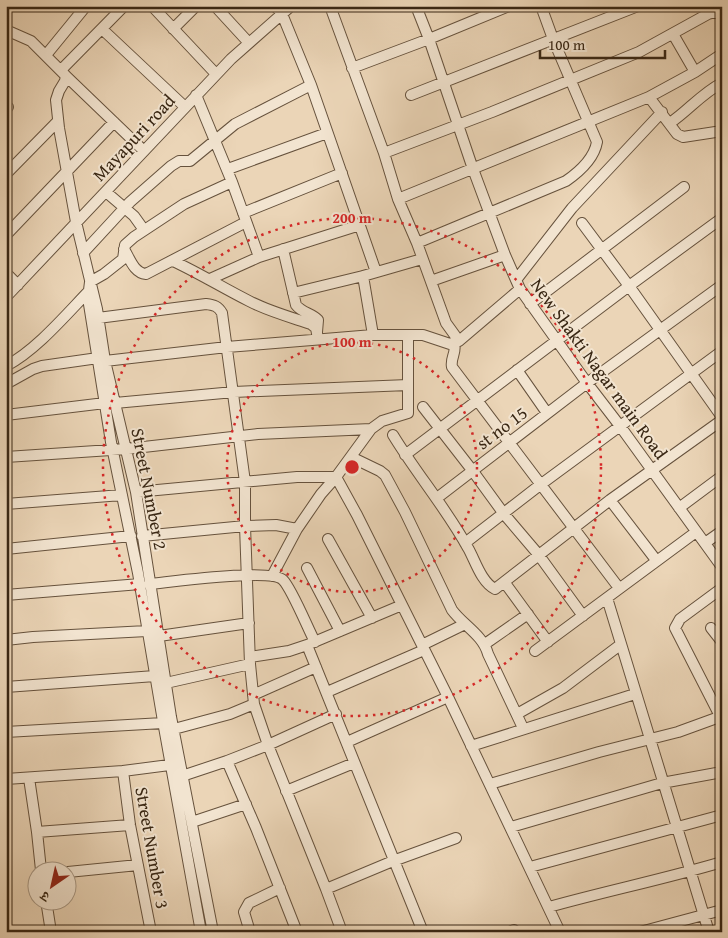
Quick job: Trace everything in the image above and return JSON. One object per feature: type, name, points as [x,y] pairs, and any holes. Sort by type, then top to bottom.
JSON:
[{"type":"street","points":[[49,58],[86,6]]},
{"type":"street","points":[[64,73],[124,6]]},
{"type":"street","points":[[152,6],[216,74]]},
{"type":"street","points":[[173,29],[196,6]]},
{"type":"street","points":[[215,6],[249,43]]},
{"type":"street","name":"Mayapuri road","points":[[6,297],[216,74],[249,43],[279,10],[291,6]]},
{"type":"street","points":[[330,6],[384,153],[398,199],[417,243],[446,323],[457,342]]},
{"type":"street","name":"New Shakti Nagar main Road","points":[[416,6],[504,255],[518,284],[557,342],[722,566]]},
{"type":"street","points":[[352,68],[509,6]]},
{"type":"street","points":[[417,243],[566,181],[583,167],[596,148],[597,142],[589,121],[553,39],[541,6]]},
{"type":"street","points":[[411,95],[638,6]]},
{"type":"street","points":[[279,10],[311,85],[376,272]]},
{"type":"street","points":[[384,153],[492,112],[639,52],[708,14],[715,12],[722,14]]},
{"type":"street","points":[[102,29],[185,107]]},
{"type":"street","points":[[6,30],[31,41],[144,151]]},
{"type":"street","points":[[673,34],[695,72]]},
{"type":"street","points":[[398,199],[650,97],[695,72],[722,54]]},
{"type":"street","name":"Street Number 2","points":[[64,73],[65,81],[56,100],[58,121],[89,287],[98,318],[102,360],[110,403],[126,449],[136,492],[142,536],[145,584],[159,636],[174,729],[175,765],[182,776],[213,932]]},
{"type":"street","points":[[670,123],[711,89],[722,83]]},
{"type":"street","points":[[83,254],[125,208],[171,166],[179,162],[190,161],[235,124],[311,85]]},
{"type":"street","points":[[196,95],[214,141],[228,169],[259,257]]},
{"type":"street","points":[[650,97],[678,134],[683,137],[722,132]]},
{"type":"street","points":[[619,588],[508,444],[452,367],[452,358],[457,342],[518,284],[572,208],[662,112]]},
{"type":"street","points":[[6,174],[58,121]]},
{"type":"street","points":[[6,235],[114,122]]},
{"type":"street","points":[[228,169],[327,133]]},
{"type":"street","points":[[124,249],[136,269],[141,273],[150,273],[244,217],[342,173]]},
{"type":"street","points":[[6,366],[36,343],[89,287],[123,259],[125,244],[128,240],[184,204],[232,182]]},
{"type":"street","points":[[530,304],[684,187]]},
{"type":"street","points":[[106,192],[138,220],[144,230]]},
{"type":"street","points":[[405,455],[557,342],[628,286],[722,218]]},
{"type":"street","points":[[393,435],[405,455],[437,498],[488,584],[495,589],[610,500],[722,419],[582,223]]},
{"type":"street","points":[[210,279],[259,257],[360,225]]},
{"type":"street","points":[[282,249],[298,307],[318,320],[318,336]]},
{"type":"street","points":[[431,281],[504,255]]},
{"type":"street","points":[[293,293],[422,259]]},
{"type":"street","points":[[173,261],[260,306],[311,324],[316,328],[318,336]]},
{"type":"street","points":[[6,272],[18,285]]},
{"type":"street","points":[[363,276],[373,336]]},
{"type":"street","name":"st no 15","points":[[437,498],[587,383],[722,285]]},
{"type":"street","points":[[89,287],[102,360]]},
{"type":"street","points":[[98,318],[206,304],[215,305],[222,313],[245,482],[246,575],[254,700],[268,745],[342,932]]},
{"type":"street","points":[[272,576],[297,529],[321,494],[336,477],[371,429],[382,421],[408,413],[408,335]]},
{"type":"street","points":[[6,384],[42,366],[318,336],[423,335],[457,342]]},
{"type":"street","points":[[465,543],[540,485],[722,351]]},
{"type":"street","points":[[517,370],[547,413]]},
{"type":"street","points":[[6,415],[110,403],[234,392],[408,385]]},
{"type":"street","points":[[110,403],[113,450],[130,536],[145,584],[147,631],[163,723],[175,765],[201,932]]},
{"type":"street","points":[[423,407],[504,514],[538,554],[583,616]]},
{"type":"street","points":[[6,457],[126,449],[239,436],[371,429]]},
{"type":"street","points":[[351,457],[380,471],[384,475],[405,512],[452,610],[485,644],[523,728]]},
{"type":"street","points":[[678,508],[722,476]]},
{"type":"street","points":[[136,492],[297,477],[336,477]]},
{"type":"street","points":[[336,477],[358,515],[448,697],[560,932]]},
{"type":"street","points":[[6,504],[122,495]]},
{"type":"street","points":[[610,500],[656,560]]},
{"type":"street","points":[[142,536],[245,526],[276,525],[297,529]]},
{"type":"street","points":[[705,544],[722,531]]},
{"type":"street","points":[[534,651],[696,532]]},
{"type":"street","points":[[6,549],[130,536]]},
{"type":"street","points":[[328,538],[372,618]]},
{"type":"street","points":[[307,568],[340,632]]},
{"type":"street","points":[[6,595],[246,575],[272,576],[282,579],[287,584],[311,643],[316,667],[423,932]]},
{"type":"street","points":[[505,583],[548,642]]},
{"type":"street","points":[[490,784],[678,732],[721,718],[674,628],[680,619],[722,588]]},
{"type":"street","points":[[607,598],[709,932]]},
{"type":"street","points":[[166,683],[289,651],[340,632],[402,605]]},
{"type":"street","points":[[485,644],[528,614]]},
{"type":"street","points":[[159,636],[249,623]]},
{"type":"street","points":[[327,692],[423,648],[465,624]]},
{"type":"street","points":[[711,628],[722,642]]},
{"type":"street","points":[[6,640],[147,631]]},
{"type":"street","points":[[516,714],[563,688],[620,645]]},
{"type":"street","points":[[174,729],[230,714],[316,667]]},
{"type":"street","points":[[6,687],[155,676]]},
{"type":"street","points":[[471,746],[635,694]]},
{"type":"street","points":[[347,742],[448,697]]},
{"type":"street","points":[[182,776],[227,762],[336,714]]},
{"type":"street","points":[[6,732],[163,723]]},
{"type":"street","points":[[227,762],[246,804],[296,932]]},
{"type":"street","points":[[286,792],[354,763]]},
{"type":"street","points":[[6,779],[123,771],[175,765]]},
{"type":"street","name":"Street Number 3","points":[[123,771],[130,825],[151,932]]},
{"type":"street","points":[[511,827],[662,783],[722,772]]},
{"type":"street","points":[[29,778],[40,860]]},
{"type":"street","points":[[192,822],[246,804]]},
{"type":"street","points":[[530,867],[722,815]]},
{"type":"street","points":[[37,832],[130,825]]},
{"type":"street","points":[[326,888],[456,838]]},
{"type":"street","points":[[549,907],[690,872],[722,862]]},
{"type":"street","points":[[78,871],[138,865]]},
{"type":"street","points":[[250,932],[244,912],[249,903],[280,888]]},
{"type":"street","points":[[48,910],[51,932]]},
{"type":"street","points":[[640,932],[722,910]]}]
